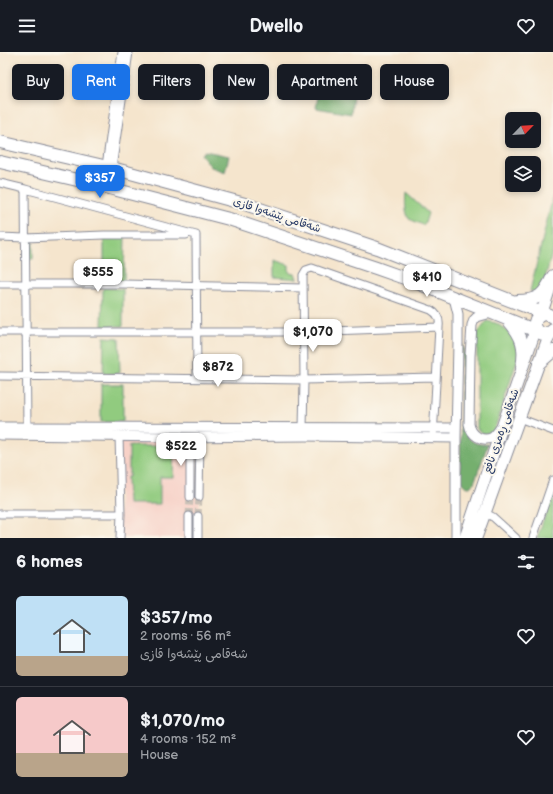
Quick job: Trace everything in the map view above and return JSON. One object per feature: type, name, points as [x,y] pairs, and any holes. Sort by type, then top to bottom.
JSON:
[{"type":"highway","name":"شەقامی پێشەوا قازی","points":[[0,142],[109,167],[245,204],[377,248],[510,300],[545,325]]},
{"type":"highway","name":"شەقامی پێشەوا قازی","points":[[0,162],[90,183],[229,219],[410,280],[508,320],[545,325]]},
{"type":"highway","points":[[510,300],[534,300],[548,288],[553,277]]},
{"type":"highway","points":[[508,320],[517,330],[523,344],[524,357],[522,367]]},
{"type":"highway","points":[[540,360],[553,351]]},
{"type":"main road","points":[[545,325],[544,306],[553,277]]},
{"type":"main road","name":"شەقامی ڕەمزی نافع","points":[[465,538],[533,337],[545,325]]},
{"type":"main road","name":"شەقامی ڕەمزی نافع","points":[[476,538],[540,360],[545,325]]},
{"type":"main road","points":[[528,352],[536,350],[539,352],[540,360]]},
{"type":"street","points":[[109,167],[122,52]]},
{"type":"street","points":[[109,167],[128,52]]},
{"type":"street","points":[[0,183],[196,235]]},
{"type":"street","points":[[0,187],[21,188]]},
{"type":"street","points":[[21,188],[25,238],[27,431]]},
{"type":"street","points":[[0,237],[25,238],[104,235],[196,235]]},
{"type":"street","points":[[196,235],[197,378]]},
{"type":"street","points":[[303,428],[303,275],[309,268],[431,310],[438,317],[440,327],[433,438]]},
{"type":"street","points":[[0,284],[25,283],[303,288]]},
{"type":"street","points":[[454,298],[458,314],[456,538]]},
{"type":"street","points":[[491,313],[479,316],[474,320],[471,328],[469,424],[473,434],[482,439],[487,439],[495,435],[504,422]]},
{"type":"street","points":[[0,332],[304,332],[440,327]]},
{"type":"street","points":[[458,343],[463,340],[468,344],[470,356]]},
{"type":"street","points":[[0,376],[304,380],[436,377]]},
{"type":"street","points":[[519,418],[553,431]]},
{"type":"street","points":[[0,428],[119,436],[164,432],[195,437],[216,433],[303,428],[456,428]]},
{"type":"street","points":[[0,435],[27,431],[164,432],[456,438]]},
{"type":"street","points":[[119,436],[121,514],[120,538]]},
{"type":"street","points":[[190,496],[195,437]]},
{"type":"street","points":[[195,437],[199,497]]},
{"type":"street","points":[[533,538],[553,480]]},
{"type":"street","points":[[485,513],[493,517],[516,538]]},
{"type":"street","points":[[0,514],[121,514]]},
{"type":"street","points":[[189,538],[190,516]]},
{"type":"street","points":[[198,516],[198,538]]},
{"type":"shaded area","points":[[119,436],[190,437],[190,497],[200,497],[199,516],[190,516],[189,538],[119,538]]},
{"type":"green space","points":[[317,100],[352,100],[351,114],[316,108]]},
{"type":"green space","points":[[205,151],[229,156],[225,172],[211,167],[201,154]]},
{"type":"green space","points":[[406,193],[428,213],[423,225],[409,219],[405,200]]},
{"type":"green space","points":[[553,196],[553,250],[544,282],[540,289],[536,292],[530,291]]},
{"type":"green space","points":[[104,235],[125,236],[124,284],[104,284]]},
{"type":"green space","points":[[28,238],[33,240],[33,259],[28,259]]},
{"type":"green space","points":[[274,260],[289,265],[289,272],[295,273],[297,279],[274,277]]},
{"type":"green space","points":[[103,288],[123,289],[123,326],[102,326]]},
{"type":"green space","points":[[487,321],[496,323],[516,337],[519,355],[494,431],[484,434],[477,429],[477,334]]},
{"type":"green space","points":[[104,337],[119,338],[120,373],[103,374]]},
{"type":"green space","points":[[462,345],[465,358],[465,430],[474,442],[488,444],[474,483],[470,487],[464,485],[460,479]]},
{"type":"green space","points":[[101,384],[123,384],[123,422],[101,422]]},
{"type":"green space","points":[[129,446],[174,446],[173,477],[160,477],[160,504],[128,504],[127,477],[129,477]]},
{"type":"green space","points":[[553,493],[553,538],[537,538]]},
{"type":"tunnel","points":[[189,516],[190,497]]},
{"type":"tunnel","points":[[198,516],[199,497]]}]
